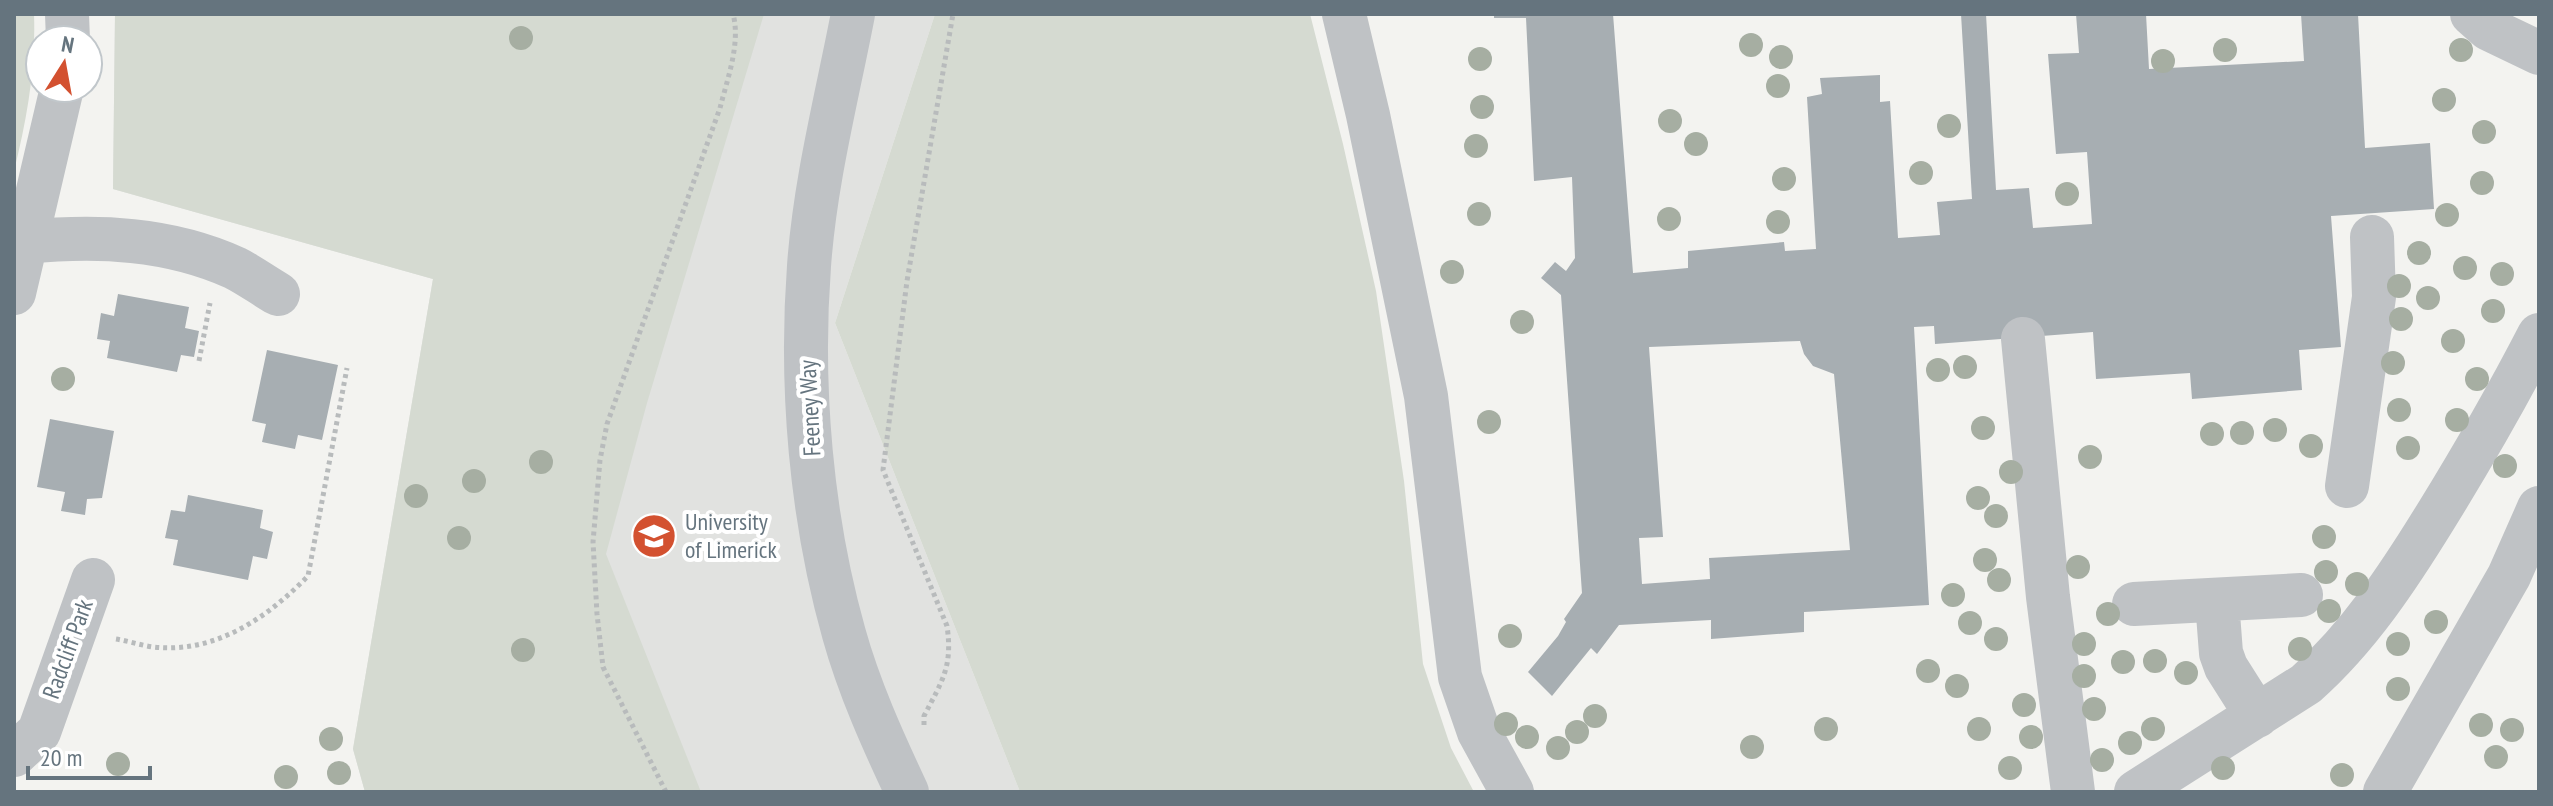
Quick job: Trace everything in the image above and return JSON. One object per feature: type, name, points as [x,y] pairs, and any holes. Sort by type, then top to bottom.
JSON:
[{"type":"street","name":"Feeney Way","points":[[853,14],[822,168],[809,265],[807,358],[811,450],[824,543],[844,633],[868,706],[907,792]]},
{"type":"street","points":[[1344,14],[1426,396],[1460,677],[1479,732],[1512,792]]},
{"type":"street","points":[[2472,14],[2489,29],[2539,53]]},
{"type":"street","points":[[14,293],[58,104]]},
{"type":"street","points":[[2347,486],[2374,297],[2372,237]]},
{"type":"street","points":[[26,242],[68,238],[156,243],[234,268],[278,294]]},
{"type":"street","points":[[2136,792],[2306,684],[2330,663],[2405,567],[2487,434],[2539,335]]},
{"type":"street","points":[[2023,339],[2045,568],[2073,792]]},
{"type":"street","points":[[2385,792],[2509,576],[2539,508]]},
{"type":"street","name":"Radcliff Park","points":[[14,755],[39,732],[93,580]]},
{"type":"street","points":[[2134,604],[2301,595]]},
{"type":"street","points":[[2217,601],[2221,653],[2226,667],[2257,716]]},
{"type":"path","points":[[666,792],[603,667],[593,542],[600,460],[607,424],[720,108],[733,56],[733,14]]},
{"type":"path","points":[[924,733],[924,716],[948,670],[949,637],[883,470],[907,281],[953,14]]},
{"type":"path","points":[[199,361],[218,263]]},
{"type":"path","points":[[76,630],[155,647],[194,644],[230,635],[260,620],[284,601],[308,576],[347,368]]},
{"type":"shaded area","points":[[14,14],[34,14],[34,24],[24,24],[24,104],[28,104],[14,171]]},
{"type":"shaded area","name":"University of Limerick","points":[[115,14],[935,14],[835,323],[1020,792],[365,792],[353,749],[433,279],[113,189]]},
{"type":"shaded area","name":"University of Limerick","points":[[115,14],[764,14],[647,403],[606,554],[701,792],[365,792],[353,749],[433,279],[113,189]]},
{"type":"shaded area","points":[[935,14],[1310,14],[1376,291],[1404,481],[1423,664],[1451,748],[1474,792],[1020,792],[835,323]]},
{"type":"building","points":[[1494,14],[1613,14],[1633,273],[1688,268],[1688,251],[1784,242],[1785,251],[1816,249],[1807,97],[1822,94],[1820,78],[1880,75],[1880,102],[1890,101],[1898,238],[1940,235],[1937,202],[1972,199],[1961,14],[1986,14],[1996,190],[2029,188],[2033,228],[2092,224],[2087,152],[2056,154],[2048,54],[2079,53],[2076,14],[2146,14],[2149,69],[2304,61],[2301,14],[2358,14],[2365,148],[2430,143],[2434,209],[2331,216],[2341,347],[2299,350],[2302,390],[2192,399],[2190,373],[2096,379],[2093,332],[1935,344],[1934,326],[1914,327],[1929,605],[1804,612],[1804,632],[1711,639],[1711,620],[1619,625],[1597,654],[1591,648],[1552,696],[1528,672],[1558,636],[1566,622],[1564,619],[1582,593],[1561,295],[1541,278],[1555,262],[1566,271],[1575,258],[1572,177],[1534,181],[1526,18],[1494,18]],"holes":[[[1800,341],[1804,354],[1813,366],[1834,374],[1850,550],[1709,558],[1710,579],[1642,584],[1639,538],[1663,537],[1649,347]]]},
{"type":"building","points":[[118,294],[189,307],[185,328],[199,331],[194,357],[181,355],[177,372],[107,358],[110,341],[97,339],[101,313],[114,316]]},
{"type":"building","points":[[267,350],[338,365],[322,440],[298,435],[295,449],[262,442],[266,424],[252,421]]},
{"type":"building","points":[[50,419],[114,431],[102,498],[87,499],[85,515],[61,511],[65,492],[37,487]]},
{"type":"building","points":[[188,495],[263,510],[260,528],[273,532],[267,559],[253,556],[248,580],[173,565],[178,540],[165,538],[171,510],[185,512]]},
{"type":"place","name":"University of Limerick","points":[[654,536]]}]
